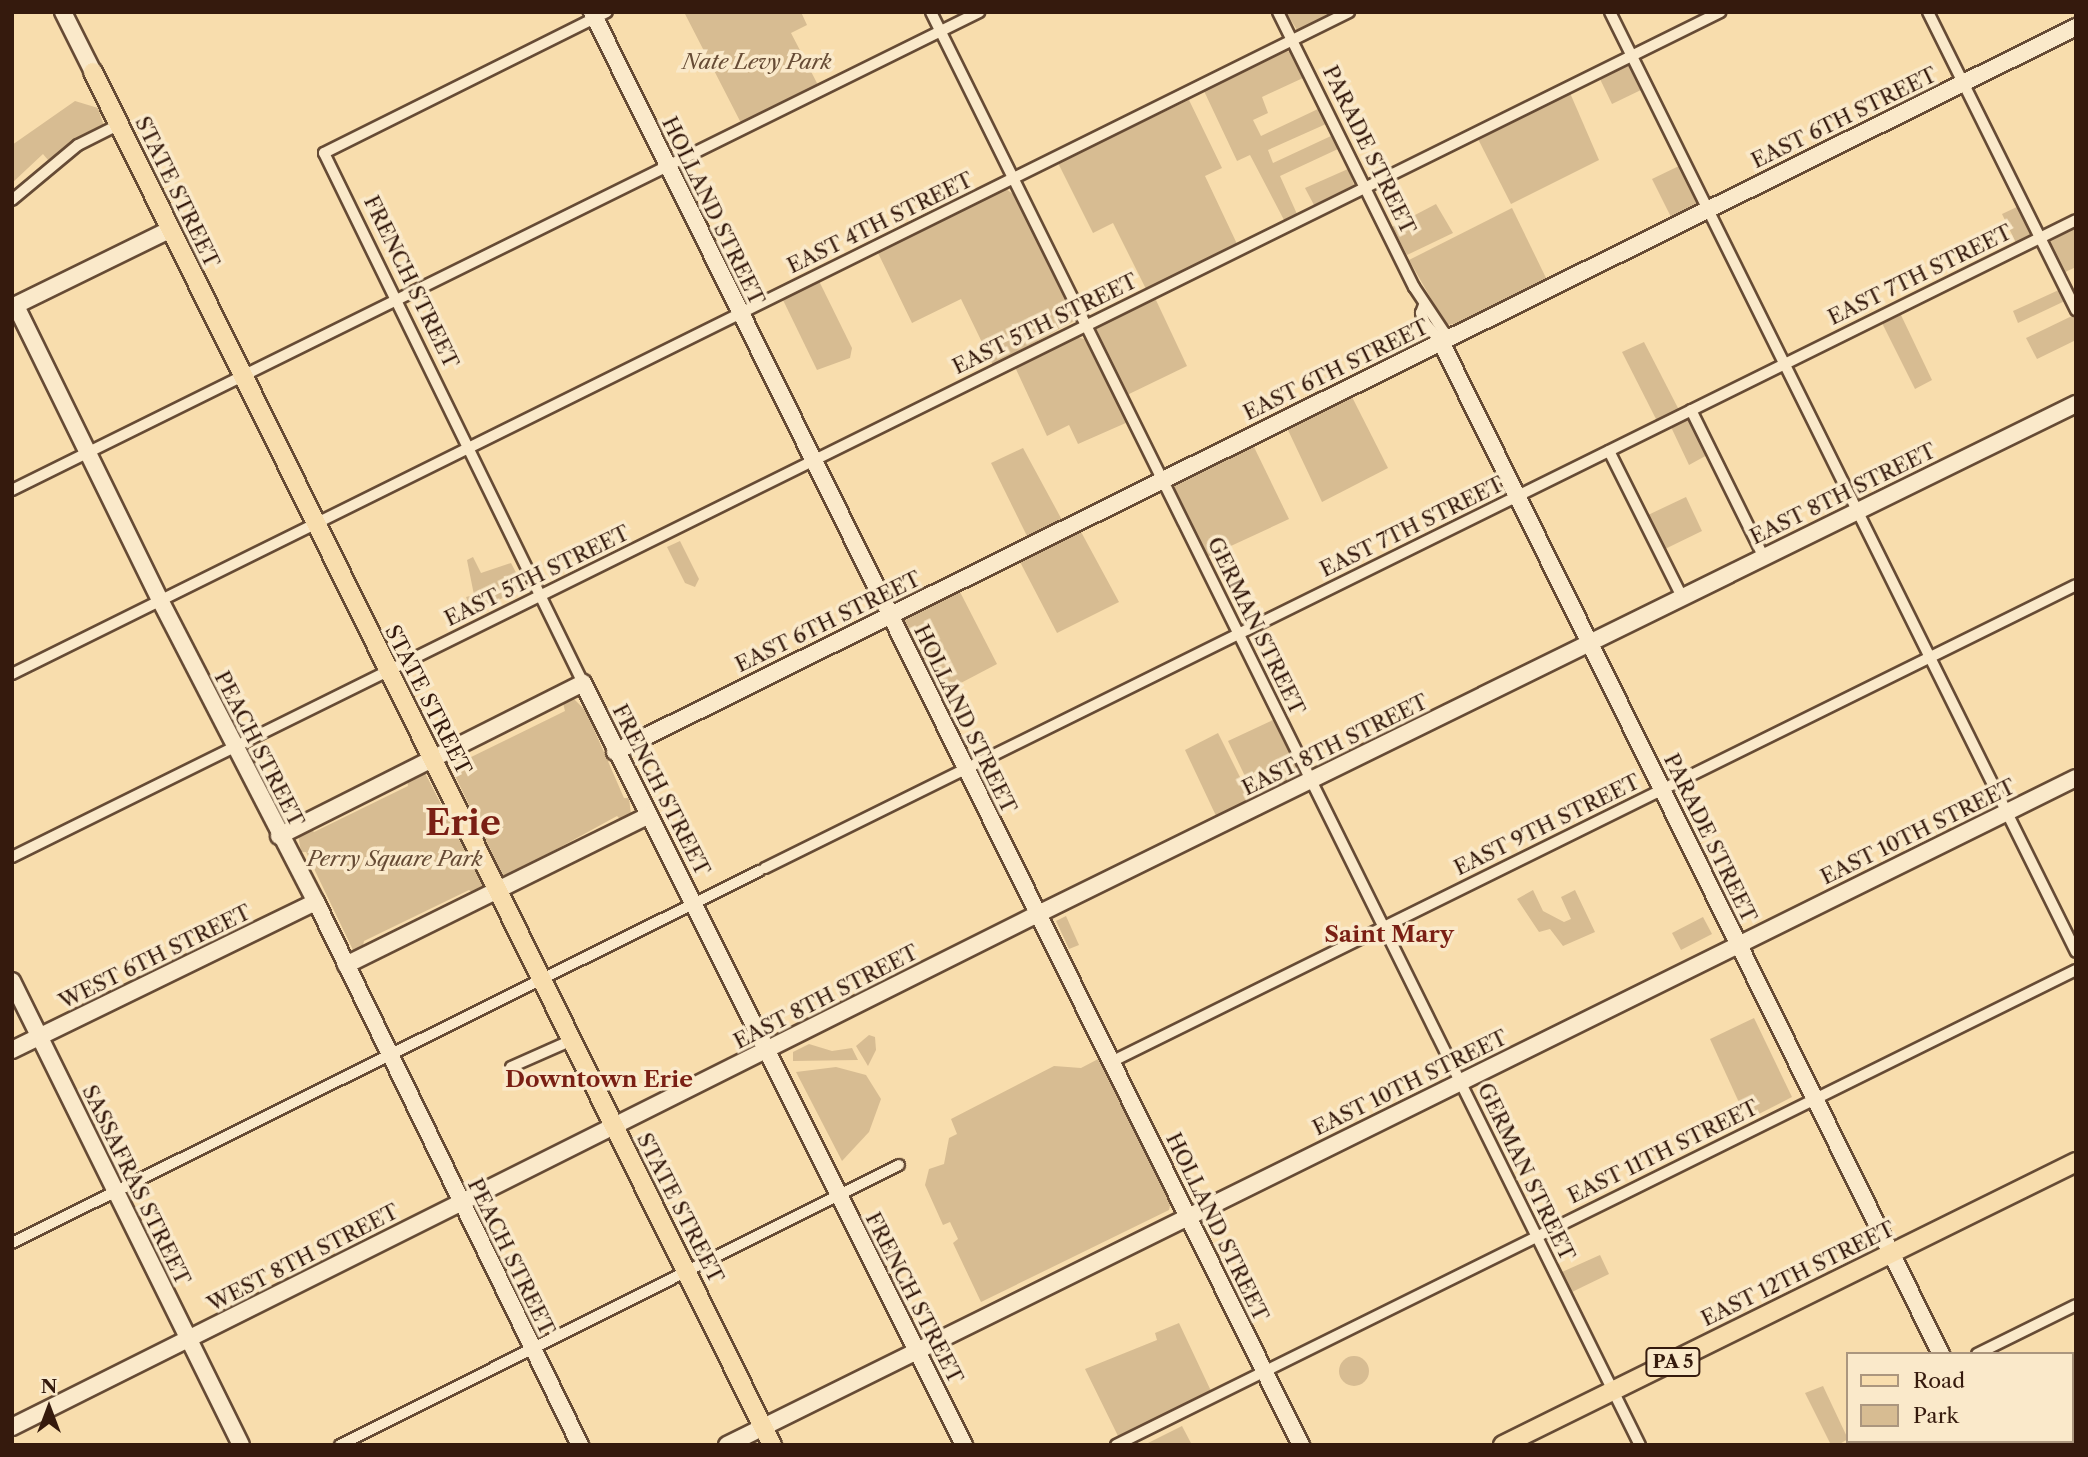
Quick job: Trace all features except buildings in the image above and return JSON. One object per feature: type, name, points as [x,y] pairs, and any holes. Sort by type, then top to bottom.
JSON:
[{"type":"main road","name":"STATE STREET","points":[[93,72],[314,524],[772,1445]]},
{"type":"main road","name":"EAST 12TH STREET","points":[[1503,1445],[2076,1162]]},
{"type":"street","name":"STATE STREET","points":[[63,12],[93,72]]},
{"type":"street","name":"GERMAN STREET","points":[[931,12],[1640,1445]]},
{"type":"street","points":[[12,490],[979,12]]},
{"type":"street","name":"PARADE STREET","points":[[1278,12],[1424,305],[1431,308],[1444,332],[1441,342],[1940,1352]]},
{"type":"street","name":"EAST 4TH STREET","points":[[12,674],[1349,12]]},
{"type":"street","points":[[1611,12],[2076,952]]},
{"type":"street","name":"EAST 5TH STREET","points":[[12,857],[1720,12]]},
{"type":"street","points":[[1928,12],[2076,310]]},
{"type":"street","name":"FRENCH STREET","points":[[598,14],[324,153],[542,594],[615,752],[695,904],[964,1445]]},
{"type":"street","name":"HOLLAND STREET","points":[[598,14],[668,166],[1301,1445]]},
{"type":"street","name":"EAST 6TH STREET","points":[[615,752],[2076,27]]},
{"type":"street","points":[[12,200],[78,145],[118,125]]},
{"type":"street","name":"EAST 7TH STREET","points":[[12,1243],[2076,220]]},
{"type":"street","points":[[13,304],[169,230]]},
{"type":"street","name":"PEACH STREET","points":[[13,304],[279,836],[316,902],[460,1204],[580,1445]]},
{"type":"street","name":"EAST 8TH STREET","points":[[614,1128],[1038,914],[2076,404]]},
{"type":"street","points":[[1691,410],[1763,556]]},
{"type":"street","points":[[1609,451],[1682,597]]},
{"type":"street","name":"EAST 9TH STREET","points":[[1111,1062],[2076,585]]},
{"type":"street","points":[[279,836],[431,757],[583,683]]},
{"type":"street","name":"EAST 10TH STREET","points":[[727,1445],[2076,778]]},
{"type":"street","points":[[346,965],[648,816]]},
{"type":"street","name":"WEST 6TH STREET","points":[[12,1050],[316,902]]},
{"type":"street","name":"EAST 11TH STREET","points":[[1116,1445],[2076,970]]},
{"type":"street","name":"SASSAFRAS STREET","points":[[12,981],[241,1445]]},
{"type":"street","points":[[511,1067],[570,1041]]},
{"type":"street","name":"WEST 8TH STREET","points":[[12,1427],[614,1128]]},
{"type":"street","points":[[340,1445],[899,1165]]},
{"type":"street","points":[[1981,1352],[2076,1305]]},
{"type":"green space","name":"Nate Levy Park","points":[[684,12],[801,12],[807,25],[791,33],[818,85],[741,123]]},
{"type":"green space","points":[[1290,12],[1335,12],[1297,30],[1287,14]]},
{"type":"green space","points":[[1286,51],[1293,53],[1303,78],[1262,97],[1268,113],[1253,120],[1261,136],[1318,109],[1326,124],[1268,150],[1273,163],[1331,136],[1338,149],[1280,176],[1297,214],[1284,220],[1250,155],[1237,161],[1204,91]]},
{"type":"green space","points":[[1631,64],[1643,89],[1612,104],[1599,77]]},
{"type":"green space","points":[[1570,93],[1599,160],[1511,204],[1478,139]]},
{"type":"green space","points":[[1189,100],[1222,168],[1205,176],[1238,246],[1146,289],[1113,223],[1093,233],[1058,163]]},
{"type":"green space","points":[[75,101],[98,108],[104,126],[48,160],[43,154],[12,183],[12,145]]},
{"type":"green space","points":[[1681,165],[1699,204],[1672,219],[1652,179]]},
{"type":"green space","points":[[1348,169],[1354,185],[1314,205],[1305,188]]},
{"type":"green space","points":[[1006,189],[1017,197],[1076,320],[993,365],[961,299],[912,323],[878,253]]},
{"type":"green space","points":[[1436,204],[1453,233],[1407,255],[1392,227]]},
{"type":"green space","points":[[2019,206],[2033,235],[2016,243],[2002,214]]},
{"type":"green space","points":[[1512,208],[1547,280],[1461,323],[1446,325],[1409,260]]},
{"type":"green space","points":[[2076,227],[2076,267],[2063,273],[2048,243]]},
{"type":"green space","points":[[819,281],[852,348],[850,358],[817,370],[783,300]]},
{"type":"green space","points":[[2061,289],[2067,300],[2018,323],[2013,311]]},
{"type":"green space","points":[[1155,298],[1187,366],[1127,395],[1096,329]]},
{"type":"green space","points":[[1900,313],[1932,380],[1915,389],[1882,323]]},
{"type":"green space","points":[[2074,315],[2076,340],[2037,359],[2026,338]]},
{"type":"green space","points":[[1077,337],[1087,340],[1128,422],[1078,444],[1069,425],[1047,436],[1015,367]]},
{"type":"green space","points":[[1644,342],[1679,410],[1657,421],[1622,352]]},
{"type":"green space","points":[[1351,395],[1388,468],[1322,502],[1287,428]]},
{"type":"green space","points":[[1690,418],[1709,454],[1689,465],[1671,427]]},
{"type":"green space","points":[[1253,445],[1289,519],[1207,557],[1174,491],[1175,485]]},
{"type":"green space","points":[[1023,448],[1062,520],[1028,538],[991,463]]},
{"type":"green space","points":[[1686,497],[1702,531],[1665,549],[1648,515]]},
{"type":"green space","points":[[1080,530],[1119,602],[1057,633],[1019,560]]},
{"type":"green space","points":[[680,541],[699,579],[695,587],[685,583],[667,547]]},
{"type":"green space","points":[[473,557],[481,573],[511,563],[523,586],[473,615],[466,597],[474,595],[467,560]]},
{"type":"green space","points":[[959,590],[997,664],[938,695],[904,621]]},
{"type":"green space","name":"Perry Square Park","points":[[574,699],[586,711],[624,798],[629,798],[631,814],[622,821],[617,816],[504,878],[447,759],[458,755],[463,761],[565,711],[563,703]]},
{"type":"green space","points":[[1275,719],[1302,776],[1257,801],[1228,741]]},
{"type":"green space","points":[[1218,733],[1253,803],[1218,820],[1185,750]]},
{"type":"green space","name":"Perry Square Park","points":[[424,771],[484,888],[474,894],[469,890],[364,941],[362,950],[353,950],[306,852],[301,852],[298,834],[310,828],[314,832],[408,786],[407,779]]},
{"type":"green space","points":[[1533,890],[1543,911],[1564,922],[1571,919],[1561,897],[1575,890],[1595,932],[1563,946],[1550,929],[1539,932],[1517,899]]},
{"type":"green space","points":[[1066,916],[1079,945],[1069,949],[1056,921]]},
{"type":"green space","points":[[1703,917],[1712,934],[1681,950],[1672,933]]},
{"type":"green space","points":[[1754,1018],[1792,1097],[1747,1120],[1710,1039]]},
{"type":"green space","points":[[869,1035],[875,1037],[876,1050],[868,1066],[856,1046]]},
{"type":"green space","points":[[809,1044],[832,1051],[852,1048],[858,1060],[793,1061],[793,1052]]},
{"type":"green space","points":[[1102,1057],[1172,1197],[1169,1210],[981,1302],[953,1243],[958,1239],[950,1222],[943,1225],[925,1185],[929,1169],[944,1164],[949,1138],[957,1134],[951,1119],[1054,1066],[1081,1068]]},
{"type":"green space","points":[[836,1067],[866,1075],[881,1099],[869,1132],[842,1161],[796,1072]]},
{"type":"green space","points":[[1600,1255],[1609,1274],[1572,1292],[1562,1272]]},
{"type":"green space","points":[[1179,1323],[1211,1391],[1118,1436],[1085,1369],[1157,1340],[1155,1333]]},
{"type":"green space","points":[[1354,1356],[1360,1357],[1368,1365],[1368,1377],[1360,1385],[1354,1386],[1348,1385],[1340,1377],[1339,1371],[1340,1365],[1348,1357]]},
{"type":"green space","points":[[1823,1386],[1846,1435],[1846,1440],[1838,1445],[1831,1445],[1805,1393]]},
{"type":"green space","points":[[1182,1426],[1192,1445],[1144,1445]]},
{"type":"district","name":"Erie","points":[[463,823]]},
{"type":"district","name":"Saint Mary","points":[[1389,934]]},
{"type":"district","name":"Downtown Erie","points":[[599,1079]]}]
